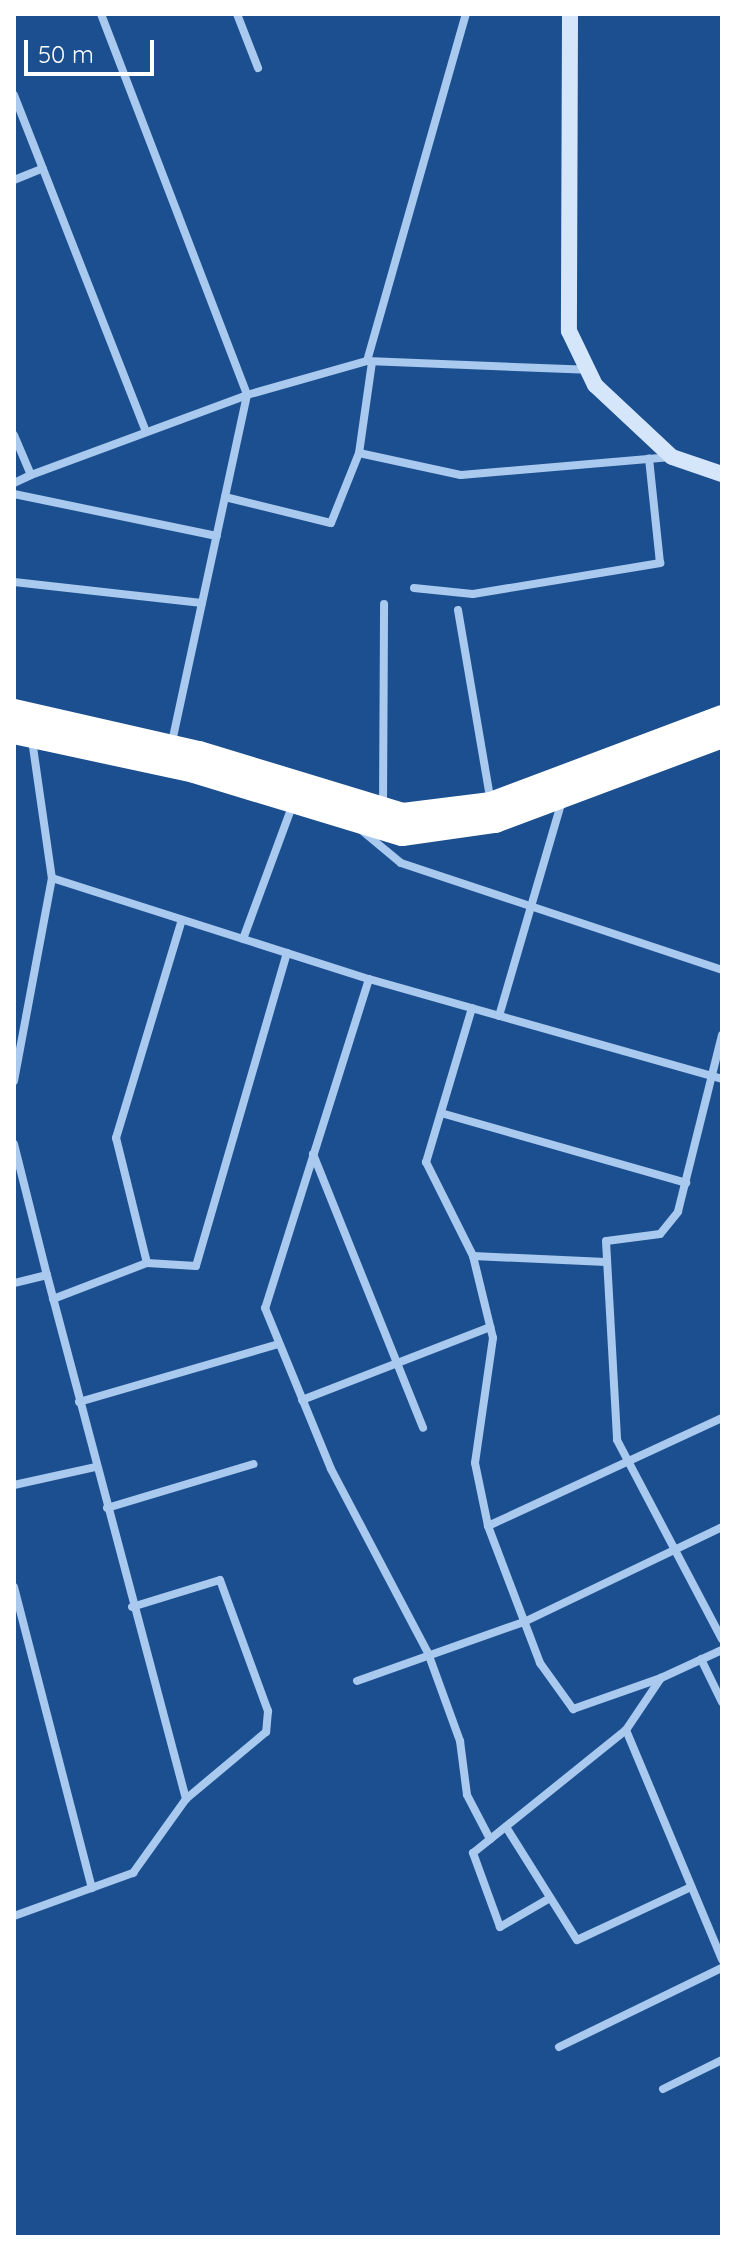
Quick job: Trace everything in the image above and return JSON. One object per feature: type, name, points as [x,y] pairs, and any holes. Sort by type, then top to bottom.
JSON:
[{"type":"highway","points":[[24,724],[171,747],[403,815],[491,804],[722,717]]},
{"type":"highway","points":[[24,724],[402,834],[495,821],[562,799],[722,736]]},
{"type":"street","points":[[101,14],[247,395],[171,747]]},
{"type":"street","points":[[237,14],[258,68]]},
{"type":"street","points":[[225,497],[331,523],[359,453],[370,362],[466,14]]},
{"type":"street","points":[[570,14],[564,274],[569,331],[588,370],[672,457]]},
{"type":"street","points":[[14,95],[146,432]]},
{"type":"street","points":[[14,180],[43,168]]},
{"type":"street","points":[[14,483],[247,395],[370,362],[588,370]]},
{"type":"street","points":[[14,435],[31,475]]},
{"type":"street","points":[[359,453],[461,475],[672,457],[722,474]]},
{"type":"street","points":[[414,588],[473,594],[660,563],[649,459]]},
{"type":"street","points":[[14,494],[217,536]]},
{"type":"street","points":[[14,582],[202,603]]},
{"type":"street","points":[[383,810],[384,604]]},
{"type":"street","points":[[458,610],[491,804]]},
{"type":"street","points":[[14,1081],[52,878],[24,724]]},
{"type":"street","points":[[499,1016],[562,799]]},
{"type":"street","points":[[243,939],[294,802]]},
{"type":"street","points":[[347,819],[401,863],[722,970]]},
{"type":"street","points":[[52,878],[369,979],[717,1078]]},
{"type":"street","points":[[147,1263],[116,1138],[182,920]]},
{"type":"street","points":[[53,1299],[147,1263],[196,1266],[287,953]]},
{"type":"street","points":[[369,979],[265,1308],[302,1400],[428,1653],[460,1741],[467,1795],[490,1839]]},
{"type":"street","points":[[472,1008],[426,1162],[473,1256],[490,1327],[492,1379],[475,1463],[488,1526],[524,1622],[540,1663],[573,1709],[661,1678],[722,1650]]},
{"type":"street","points":[[722,1035],[717,1078],[678,1212],[660,1234],[606,1241],[617,1440],[722,1639]]},
{"type":"street","points":[[441,1113],[686,1183]]},
{"type":"street","points":[[14,1144],[131,1605],[186,1799]]},
{"type":"street","points":[[313,1153],[423,1428]]},
{"type":"street","points":[[473,1256],[606,1262]]},
{"type":"street","points":[[14,1283],[47,1275]]},
{"type":"street","points":[[302,1400],[490,1327]]},
{"type":"street","points":[[79,1402],[278,1344]]},
{"type":"street","points":[[488,1526],[626,1459],[722,1418]]},
{"type":"street","points":[[107,1508],[254,1464]]},
{"type":"street","points":[[14,1485],[96,1467]]},
{"type":"street","points":[[357,1681],[428,1653],[524,1622],[722,1527]]},
{"type":"street","points":[[131,1605],[222,1575]]},
{"type":"street","points":[[14,1916],[133,1873],[186,1799],[266,1732],[268,1711],[220,1580],[131,1605]]},
{"type":"street","points":[[14,1587],[92,1888]]},
{"type":"street","points":[[701,1659],[722,1702]]},
{"type":"street","points":[[550,1898],[500,1927],[473,1853],[626,1730],[661,1678]]},
{"type":"street","points":[[626,1730],[722,1960]]},
{"type":"street","points":[[506,1827],[577,1940],[691,1887]]},
{"type":"street","points":[[559,2047],[722,1968]]},
{"type":"street","points":[[663,2089],[722,2060]]}]
